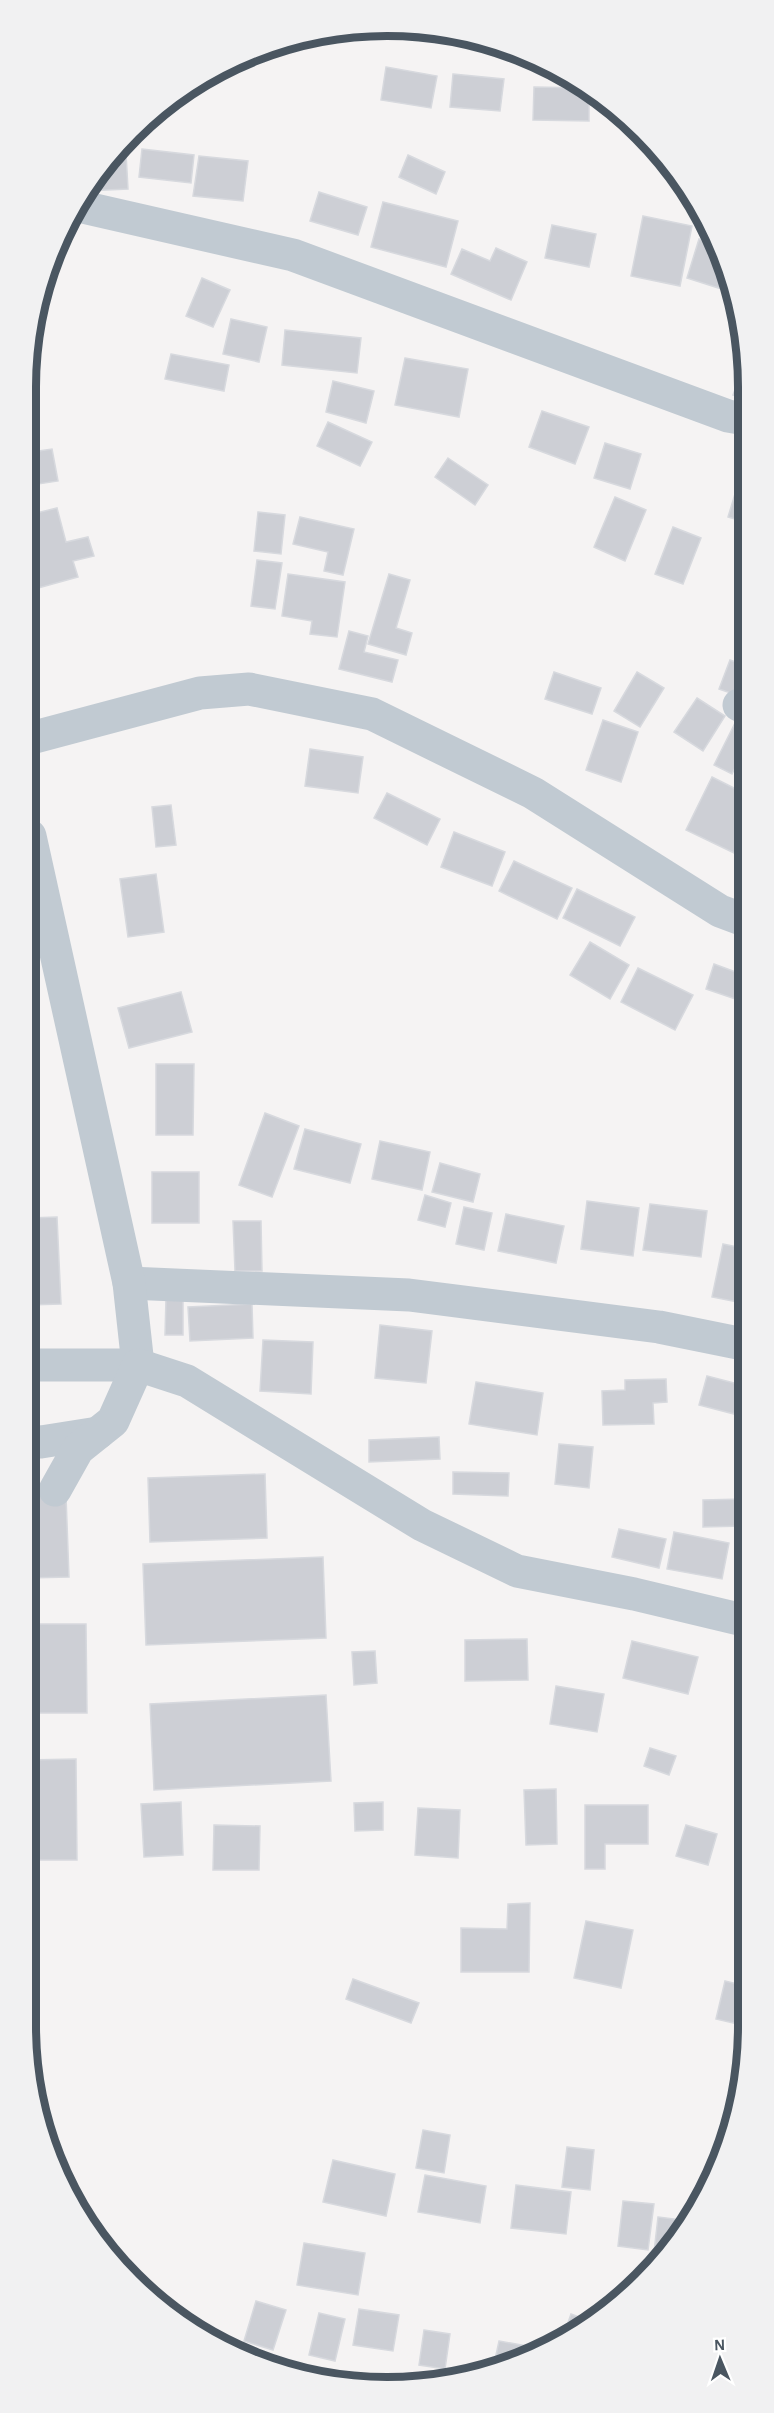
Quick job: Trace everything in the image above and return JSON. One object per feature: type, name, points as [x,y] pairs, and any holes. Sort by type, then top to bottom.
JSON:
[{"type":"street","points":[[85,208],[292,255],[718,412],[738,417]]},
{"type":"street","points":[[36,737],[200,693],[249,689],[372,714],[533,793],[720,911],[738,918]]},
{"type":"street","points":[[36,863],[129,1283],[138,1365],[113,1421],[78,1449],[55,1490]]},
{"type":"street","points":[[129,1283],[409,1295],[659,1327],[738,1343]]},
{"type":"street","points":[[36,1365],[138,1365],[187,1381],[422,1525],[517,1570],[634,1594],[738,1619]]},
{"type":"street","points":[[36,1442],[98,1433]]},
{"type":"building","points":[[386,67],[437,76],[431,108],[381,100]]},
{"type":"building","points":[[453,74],[504,79],[500,111],[450,107]]},
{"type":"building","points":[[534,87],[570,88],[589,100],[589,121],[533,120]]},
{"type":"building","points":[[142,149],[194,155],[191,183],[139,177]]},
{"type":"building","points":[[126,153],[128,189],[96,191],[109,173]]},
{"type":"building","points":[[408,155],[445,172],[436,194],[399,177]]},
{"type":"building","points":[[199,156],[248,161],[243,201],[193,196]]},
{"type":"building","points":[[319,192],[367,207],[358,235],[310,221]]},
{"type":"building","points":[[383,202],[458,221],[446,267],[371,247]]},
{"type":"building","points":[[643,216],[692,226],[680,286],[631,276]]},
{"type":"building","points":[[552,225],[596,234],[589,267],[545,258]]},
{"type":"building","points":[[699,239],[706,241],[724,290],[687,278]]},
{"type":"building","points":[[496,248],[527,262],[511,300],[451,274],[462,249],[490,261]]},
{"type":"building","points":[[202,278],[230,290],[213,327],[186,316]]},
{"type":"building","points":[[231,319],[267,327],[259,362],[223,354]]},
{"type":"building","points":[[285,330],[361,338],[357,373],[282,365]]},
{"type":"building","points":[[171,354],[229,365],[224,391],[165,379]]},
{"type":"building","points":[[405,358],[468,369],[459,417],[395,405]]},
{"type":"building","points":[[333,381],[374,391],[366,423],[326,412]]},
{"type":"building","points":[[738,382],[738,397],[733,395]]},
{"type":"building","points":[[542,411],[589,427],[575,464],[529,447]]},
{"type":"building","points":[[328,422],[372,442],[360,466],[317,446]]},
{"type":"building","points":[[605,443],[641,454],[630,489],[594,478]]},
{"type":"building","points":[[52,449],[58,481],[36,484],[36,451]]},
{"type":"building","points":[[448,458],[488,485],[475,505],[435,477]]},
{"type":"building","points":[[738,484],[738,520],[728,517]]},
{"type":"building","points":[[615,497],[646,510],[625,561],[594,547]]},
{"type":"building","points":[[57,508],[66,542],[88,537],[94,556],[73,561],[78,577],[36,589],[36,513]]},
{"type":"building","points":[[258,512],[285,515],[281,554],[254,551]]},
{"type":"building","points":[[300,517],[354,529],[343,575],[324,571],[328,552],[293,544]]},
{"type":"building","points":[[673,527],[701,538],[683,584],[655,574]]},
{"type":"building","points":[[257,560],[282,563],[275,609],[251,606]]},
{"type":"building","points":[[288,574],[345,582],[337,637],[310,634],[312,621],[282,616]]},
{"type":"building","points":[[389,574],[410,580],[396,628],[412,633],[406,655],[368,644]]},
{"type":"building","points":[[349,631],[368,636],[364,652],[398,660],[392,682],[339,669]]},
{"type":"building","points":[[730,660],[738,663],[738,696],[719,689]]},
{"type":"building","points":[[554,672],[601,688],[592,714],[545,699]]},
{"type":"building","points":[[637,672],[664,688],[640,727],[614,711]]},
{"type":"building","points":[[697,698],[725,716],[703,751],[674,732]]},
{"type":"building","points":[[603,720],[638,732],[621,782],[586,770]]},
{"type":"building","points":[[736,721],[738,722],[738,762],[732,774],[714,765]]},
{"type":"building","points":[[310,749],[363,757],[358,793],[305,786]]},
{"type":"building","points":[[712,777],[738,790],[738,844],[734,853],[686,830]]},
{"type":"building","points":[[387,793],[440,819],[427,845],[374,818]]},
{"type":"building","points":[[171,805],[176,845],[156,847],[152,807]]},
{"type":"building","points":[[454,832],[505,852],[492,886],[441,867]]},
{"type":"building","points":[[514,861],[572,888],[557,919],[499,891]]},
{"type":"building","points":[[156,874],[164,932],[128,937],[120,879]]},
{"type":"building","points":[[577,889],[635,917],[620,946],[563,918]]},
{"type":"building","points":[[590,942],[629,965],[610,999],[570,975]]},
{"type":"building","points":[[714,964],[738,973],[738,1000],[706,989]]},
{"type":"building","points":[[638,968],[693,995],[675,1030],[621,1002]]},
{"type":"building","points":[[181,992],[192,1032],[129,1048],[118,1008]]},
{"type":"building","points":[[156,1064],[194,1064],[193,1135],[156,1135]]},
{"type":"building","points":[[265,1113],[299,1126],[272,1197],[239,1185]]},
{"type":"building","points":[[305,1129],[361,1144],[350,1183],[294,1169]]},
{"type":"building","points":[[380,1141],[430,1152],[422,1190],[372,1179]]},
{"type":"building","points":[[440,1163],[480,1174],[473,1202],[432,1192]]},
{"type":"building","points":[[152,1172],[199,1172],[199,1223],[152,1223]]},
{"type":"building","points":[[425,1195],[451,1203],[445,1227],[418,1220]]},
{"type":"building","points":[[587,1201],[639,1208],[633,1256],[581,1249]]},
{"type":"building","points":[[650,1204],[707,1211],[701,1257],[643,1250]]},
{"type":"building","points":[[464,1207],[492,1213],[484,1250],[456,1244]]},
{"type":"building","points":[[506,1214],[564,1226],[556,1263],[498,1251]]},
{"type":"building","points":[[57,1217],[61,1304],[36,1305],[36,1218]]},
{"type":"building","points":[[233,1221],[261,1221],[262,1271],[235,1271]]},
{"type":"building","points":[[723,1244],[738,1247],[738,1302],[712,1297]]},
{"type":"building","points":[[166,1298],[183,1298],[183,1335],[165,1335]]},
{"type":"building","points":[[252,1304],[253,1338],[190,1341],[188,1307]]},
{"type":"building","points":[[380,1325],[432,1331],[426,1383],[375,1378]]},
{"type":"building","points":[[263,1340],[313,1342],[311,1394],[260,1391]]},
{"type":"building","points":[[707,1376],[738,1384],[738,1400],[734,1414],[699,1405]]},
{"type":"building","points":[[666,1379],[667,1402],[653,1403],[654,1424],[603,1425],[602,1391],[625,1390],[625,1380]]},
{"type":"building","points":[[476,1382],[543,1393],[537,1435],[469,1424]]},
{"type":"building","points":[[439,1437],[440,1459],[369,1462],[369,1440]]},
{"type":"building","points":[[559,1444],[593,1447],[589,1488],[555,1484]]},
{"type":"building","points":[[453,1472],[509,1473],[508,1496],[453,1494]]},
{"type":"building","points":[[265,1474],[267,1538],[150,1542],[148,1478]]},
{"type":"building","points":[[66,1496],[69,1577],[36,1578],[36,1497]]},
{"type":"building","points":[[738,1499],[738,1526],[703,1527],[703,1500]]},
{"type":"building","points":[[619,1529],[666,1539],[659,1568],[612,1557]]},
{"type":"building","points":[[674,1532],[729,1543],[722,1579],[667,1569]]},
{"type":"building","points":[[323,1557],[326,1638],[146,1645],[143,1564]]},
{"type":"building","points":[[36,1624],[86,1624],[87,1713],[36,1713]]},
{"type":"building","points":[[527,1639],[528,1680],[465,1681],[465,1640]]},
{"type":"building","points":[[632,1641],[698,1657],[688,1694],[623,1678]]},
{"type":"building","points":[[375,1651],[377,1683],[354,1685],[352,1652]]},
{"type":"building","points":[[556,1686],[604,1694],[597,1732],[550,1724]]},
{"type":"building","points":[[326,1695],[331,1781],[154,1790],[150,1704]]},
{"type":"building","points":[[650,1748],[676,1756],[669,1775],[644,1766]]},
{"type":"building","points":[[76,1759],[77,1860],[36,1860],[36,1760]]},
{"type":"building","points":[[556,1789],[557,1844],[526,1845],[524,1790]]},
{"type":"building","points":[[181,1802],[183,1855],[144,1857],[141,1804]]},
{"type":"building","points":[[383,1802],[383,1830],[355,1831],[354,1803]]},
{"type":"building","points":[[585,1805],[648,1805],[648,1844],[605,1844],[605,1869],[585,1869]]},
{"type":"building","points":[[418,1808],[460,1810],[458,1858],[415,1855]]},
{"type":"building","points":[[214,1825],[260,1826],[259,1870],[213,1870]]},
{"type":"building","points":[[686,1825],[717,1834],[708,1865],[676,1856]]},
{"type":"building","points":[[530,1903],[529,1972],[461,1972],[461,1928],[507,1929],[508,1904]]},
{"type":"building","points":[[586,1921],[633,1930],[621,1988],[574,1978]]},
{"type":"building","points":[[353,1979],[419,2003],[411,2023],[346,1999]]},
{"type":"building","points":[[725,1981],[738,1984],[738,2024],[716,2019]]},
{"type":"building","points":[[423,2130],[450,2135],[444,2173],[416,2168]]},
{"type":"building","points":[[567,2147],[594,2150],[590,2190],[562,2187]]},
{"type":"building","points":[[333,2160],[395,2174],[386,2216],[323,2202]]},
{"type":"building","points":[[425,2175],[486,2186],[480,2223],[418,2212]]},
{"type":"building","points":[[516,2185],[571,2192],[566,2234],[511,2228]]},
{"type":"building","points":[[623,2201],[654,2204],[648,2250],[618,2246]]},
{"type":"building","points":[[658,2217],[680,2220],[665,2240],[654,2252]]},
{"type":"building","points":[[304,2243],[365,2253],[358,2295],[297,2285]]},
{"type":"building","points":[[256,2301],[286,2310],[273,2350],[244,2341]]},
{"type":"building","points":[[359,2309],[399,2315],[393,2351],[353,2345]]},
{"type":"building","points":[[319,2313],[345,2319],[335,2361],[309,2355]]},
{"type":"building","points":[[571,2314],[582,2318],[566,2327]]},
{"type":"building","points":[[424,2330],[450,2334],[445,2369],[419,2365]]},
{"type":"building","points":[[499,2341],[529,2346],[521,2350],[495,2360]]}]
